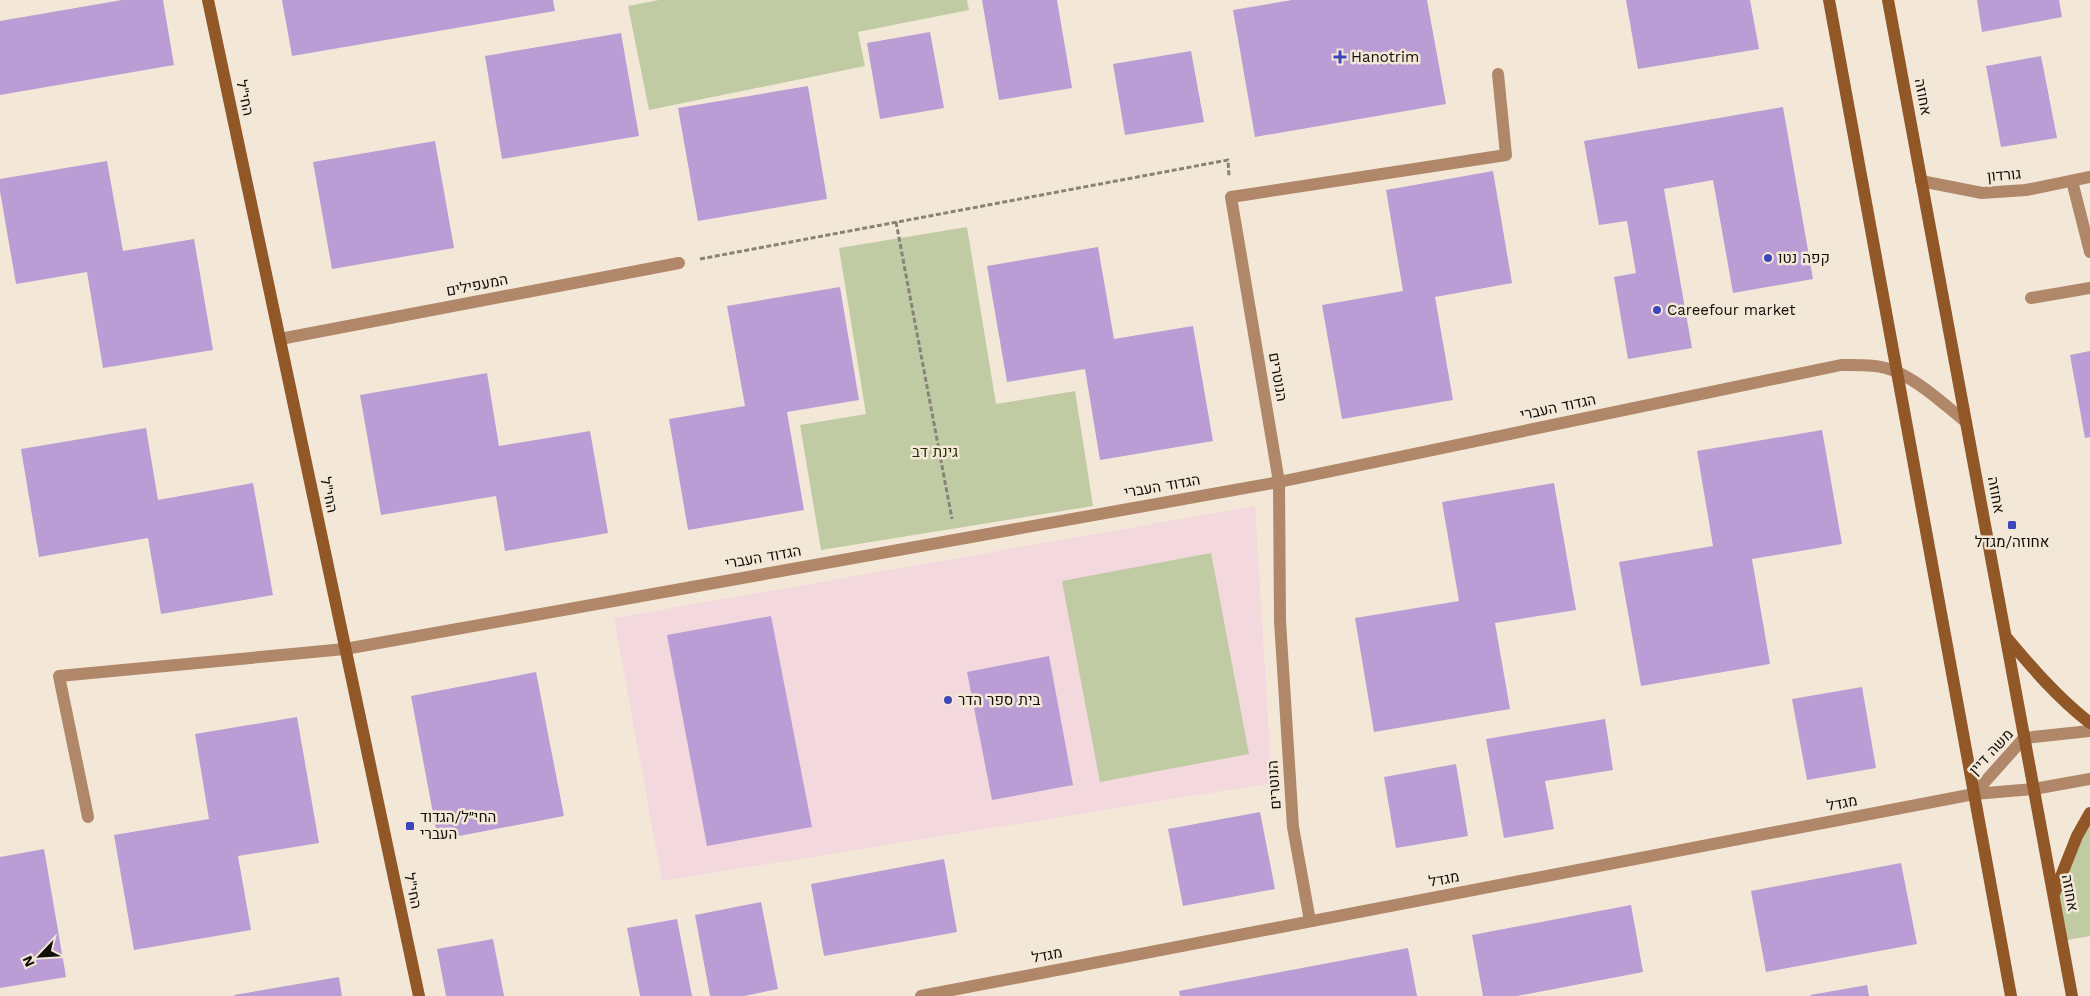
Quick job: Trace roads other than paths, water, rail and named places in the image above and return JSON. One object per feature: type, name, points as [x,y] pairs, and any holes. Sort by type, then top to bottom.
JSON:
[{"type":"main road","name":"החי\"ל","points":[[208,0],[418,996]]},
{"type":"main road","points":[[1829,0],[2011,996]]},
{"type":"main road","name":"אחוזה","points":[[1888,0],[2072,996]]},
{"type":"main road","points":[[2005,635],[2041,679],[2072,709],[2090,723]]},
{"type":"main road","points":[[2054,894],[2077,836],[2090,813]]},
{"type":"street","name":"הנוטרים","points":[[1310,921],[1293,827],[1280,621],[1279,482],[1231,197],[1506,155],[1498,74]]},
{"type":"street","name":"גורדון","points":[[1921,181],[1982,193],[2026,190],[2090,177]]},
{"type":"street","points":[[2072,181],[2090,252]]},
{"type":"street","name":"המעפילים","points":[[280,339],[680,262]]},
{"type":"street","points":[[2031,298],[2090,288]]},
{"type":"street","name":"הגדוד העברי","points":[[88,817],[59,676],[345,649],[1279,482],[1840,365],[1868,365],[1897,372],[1934,396],[1966,422]]},
{"type":"street","name":"משה דיין","points":[[1974,794],[2024,738],[2090,731]]},
{"type":"street","name":"משה דיין","points":[[1974,794],[2034,789],[2090,780]]},
{"type":"street","name":"מגדל","points":[[921,996],[1974,794]]},
{"type":"place","name":"Hanotrim","points":[[1340,57]]},
{"type":"place","name":"קפה נטו","points":[[1768,258]]},
{"type":"place","name":"Careefour market","points":[[1657,310]]},
{"type":"place","name":"אחוזה/מגדל","points":[[2012,525]]},
{"type":"place","name":"בית ספר הדר","points":[[948,700]]},
{"type":"place","name":"החי״ל/הגדוד העברי","points":[[410,826]]},
{"type":"park label","name":"גינת דב","points":[[935,452]]}]
